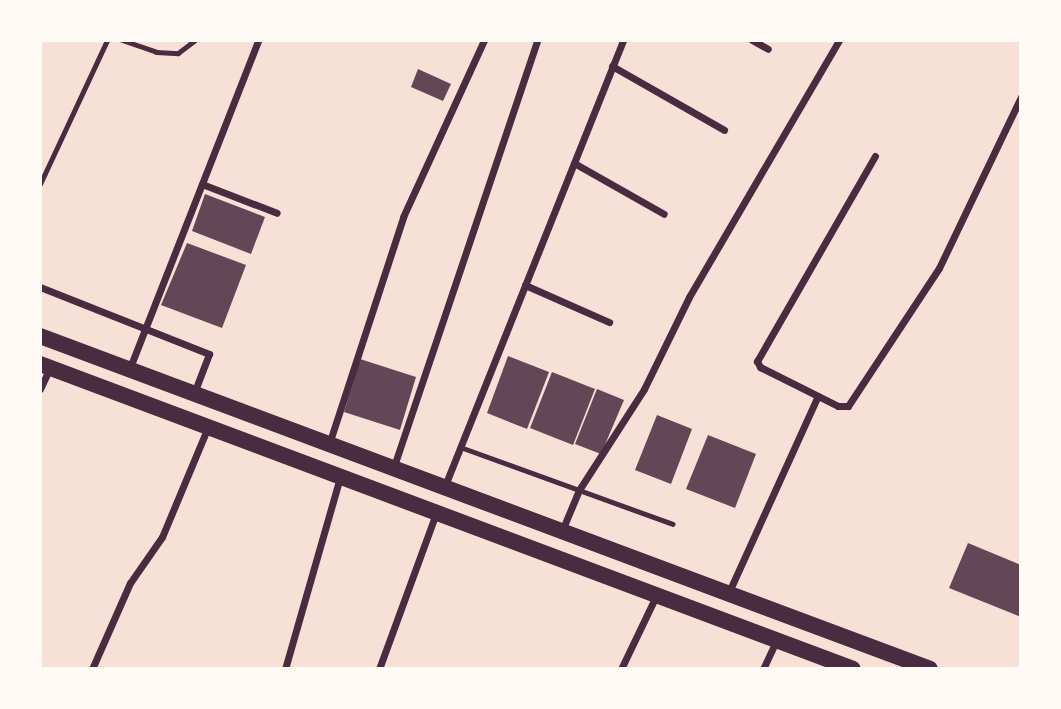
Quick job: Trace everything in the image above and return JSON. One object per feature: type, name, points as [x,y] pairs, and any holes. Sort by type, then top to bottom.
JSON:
[{"type":"main road","points":[[40,336],[328,446],[930,669]]},
{"type":"main road","points":[[45,366],[853,669]]},
{"type":"street","points":[[128,370],[258,40]]},
{"type":"street","points":[[328,446],[403,217],[484,40]]},
{"type":"street","points":[[393,469],[537,40]]},
{"type":"street","points":[[444,488],[622,40]]},
{"type":"street","points":[[752,40],[768,49]]},
{"type":"street","points":[[561,533],[579,490],[644,389],[689,297],[839,40]]},
{"type":"street","points":[[612,66],[724,130]]},
{"type":"street","points":[[876,156],[757,361],[760,367],[818,396],[848,406],[939,268],[1021,97]]},
{"type":"street","points":[[574,163],[664,214]]},
{"type":"street","points":[[202,184],[277,214]]},
{"type":"street","points":[[525,285],[609,322]]},
{"type":"street","points":[[40,287],[209,354],[194,395]]},
{"type":"street","points":[[40,389],[45,366]]},
{"type":"street","points":[[728,594],[818,396]]},
{"type":"street","points":[[92,669],[130,583],[162,537],[208,427]]},
{"type":"street","points":[[285,669],[340,476]]},
{"type":"street","points":[[379,669],[436,513]]},
{"type":"street","points":[[621,669],[657,595]]},
{"type":"street","points":[[763,669],[776,640]]},
{"type":"lane","points":[[40,184],[107,40]]},
{"type":"lane","points":[[122,40],[156,52],[178,53],[195,40]]},
{"type":"lane","points":[[460,447],[673,524]]},
{"type":"building","points":[[418,69],[451,84],[443,101],[411,87]]},
{"type":"building","points":[[205,194],[265,217],[251,254],[192,231]]},
{"type":"building","points":[[187,243],[246,265],[222,328],[161,305]]},
{"type":"building","points":[[508,356],[549,372],[527,429],[487,413]]},
{"type":"building","points":[[360,359],[416,377],[400,430],[344,412]]},
{"type":"building","points":[[552,372],[595,389],[573,445],[530,428]]},
{"type":"building","points":[[597,389],[624,400],[601,454],[575,444]]},
{"type":"building","points":[[657,415],[692,429],[671,484],[635,470]]},
{"type":"building","points":[[708,435],[756,454],[735,508],[686,489]]},
{"type":"building","points":[[968,543],[1021,565],[1021,617],[949,588]]}]
